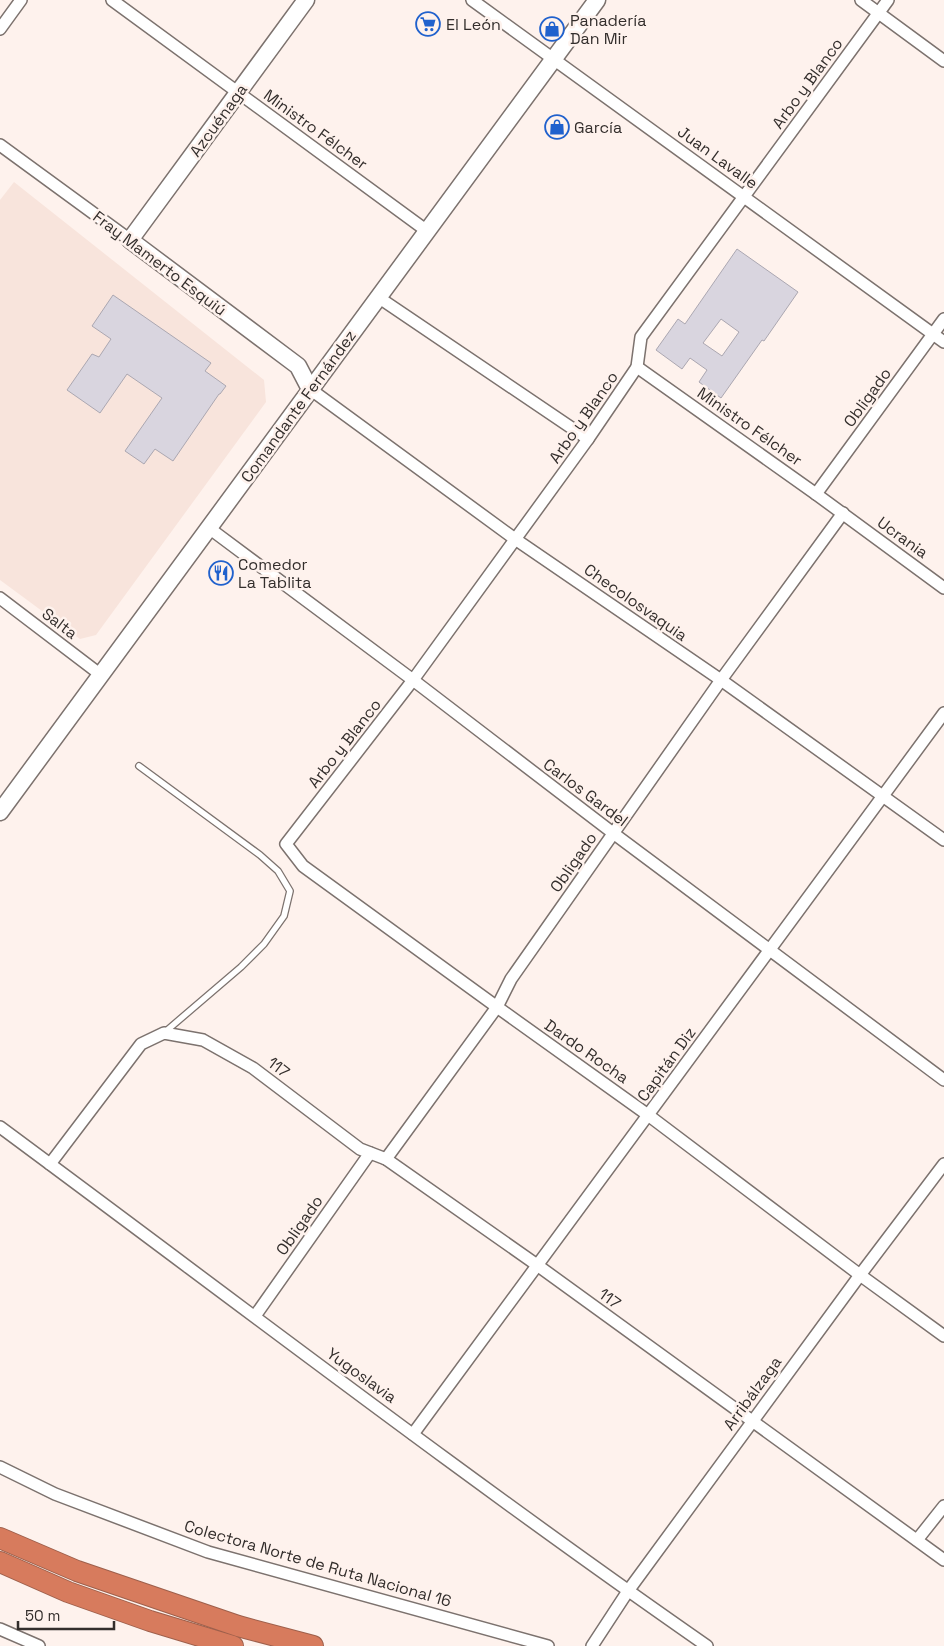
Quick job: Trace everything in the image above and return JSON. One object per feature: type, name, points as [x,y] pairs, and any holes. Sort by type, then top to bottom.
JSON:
[{"type":"highway","points":[[0,1538],[86,1574],[238,1626],[313,1646]]},
{"type":"highway","points":[[0,1562],[68,1592],[150,1621],[233,1646]]},
{"type":"main road","name":"Azcuénaga","points":[[130,240],[306,0]]},
{"type":"main road","name":"Comandante Fernández","points":[[0,812],[597,0]]},
{"type":"main road","name":"Fray Mamerto Esquiú","points":[[130,240],[298,366],[310,390]]},
{"type":"street","points":[[0,29],[22,0]]},
{"type":"street","name":"Ministro Félcher","points":[[112,0],[427,231]]},
{"type":"street","name":"Juan Lavalle","points":[[472,0],[944,342]]},
{"type":"street","points":[[861,0],[944,61]]},
{"type":"street","name":"Arbo y Blanco","points":[[286,844],[413,680],[588,439],[638,366],[641,337],[888,0]]},
{"type":"street","name":"Fray Mamerto Esquiú","points":[[0,145],[130,240]]},
{"type":"street","points":[[378,297],[588,439]]},
{"type":"street","name":"Obligado","points":[[816,494],[944,319]]},
{"type":"street","name":"Ministro Félcher","points":[[638,366],[843,513]]},
{"type":"street","name":"Checolosvaquia","points":[[310,390],[515,539],[720,680],[944,840]]},
{"type":"street","name":"Obligado","points":[[386,1159],[497,1007],[511,979],[720,680],[843,513]]},
{"type":"street","name":"Ucrania","points":[[843,513],[944,588]]},
{"type":"street","name":"Carlos Gardel","points":[[209,528],[413,680],[613,834],[944,1080]]},
{"type":"street","name":"Salta","points":[[0,598],[101,674]]},
{"type":"street","name":"Capitán Diz","points":[[413,1434],[944,713]]},
{"type":"street","name":"Dardo Rocha","points":[[286,844],[303,866],[648,1115],[944,1336]]},
{"type":"street","points":[[50,1164],[141,1044],[164,1033]]},
{"type":"street","name":"117","points":[[164,1033],[203,1040],[253,1068],[360,1149],[386,1159],[537,1265],[944,1560]]},
{"type":"street","name":"Yugoslavia","points":[[0,1127],[413,1434],[628,1591],[707,1646]]},
{"type":"street","name":"Obligado","points":[[254,1316],[370,1153]]},
{"type":"street","name":"Arribálzaga","points":[[592,1646],[628,1591],[752,1421],[944,1164]]},
{"type":"street","name":"Colectora Norte de Ruta Nacional 16","points":[[0,1467],[55,1494],[208,1552],[548,1646]]},
{"type":"street","points":[[918,1540],[944,1506]]},
{"type":"street","points":[[0,1629],[39,1646]]},
{"type":"lane","points":[[138,766],[260,855],[278,871],[290,892],[284,916],[264,944],[241,967],[164,1033]]},
{"type":"shaded area","points":[[14,182],[264,380],[266,402],[96,635],[80,639],[0,580],[0,200]]},
{"type":"building","points":[[737,249],[798,292],[721,398],[699,382],[707,370],[690,358],[682,369],[656,350],[678,319],[685,324]],"holes":[[[721,319],[739,332],[722,356],[703,343]]]},
{"type":"building","points":[[113,295],[211,363],[205,371],[226,386],[173,461],[155,449],[144,464],[125,451],[162,398],[127,374],[100,413],[67,390],[92,354],[99,357],[111,339],[92,326]]},
{"type":"place","name":"El León","points":[[428,24]]},
{"type":"place","name":"Panadería Dan Mir","points":[[552,29]]},
{"type":"place","name":"García","points":[[557,127]]},
{"type":"place","name":"Comedor La Tablita","points":[[221,573]]}]
